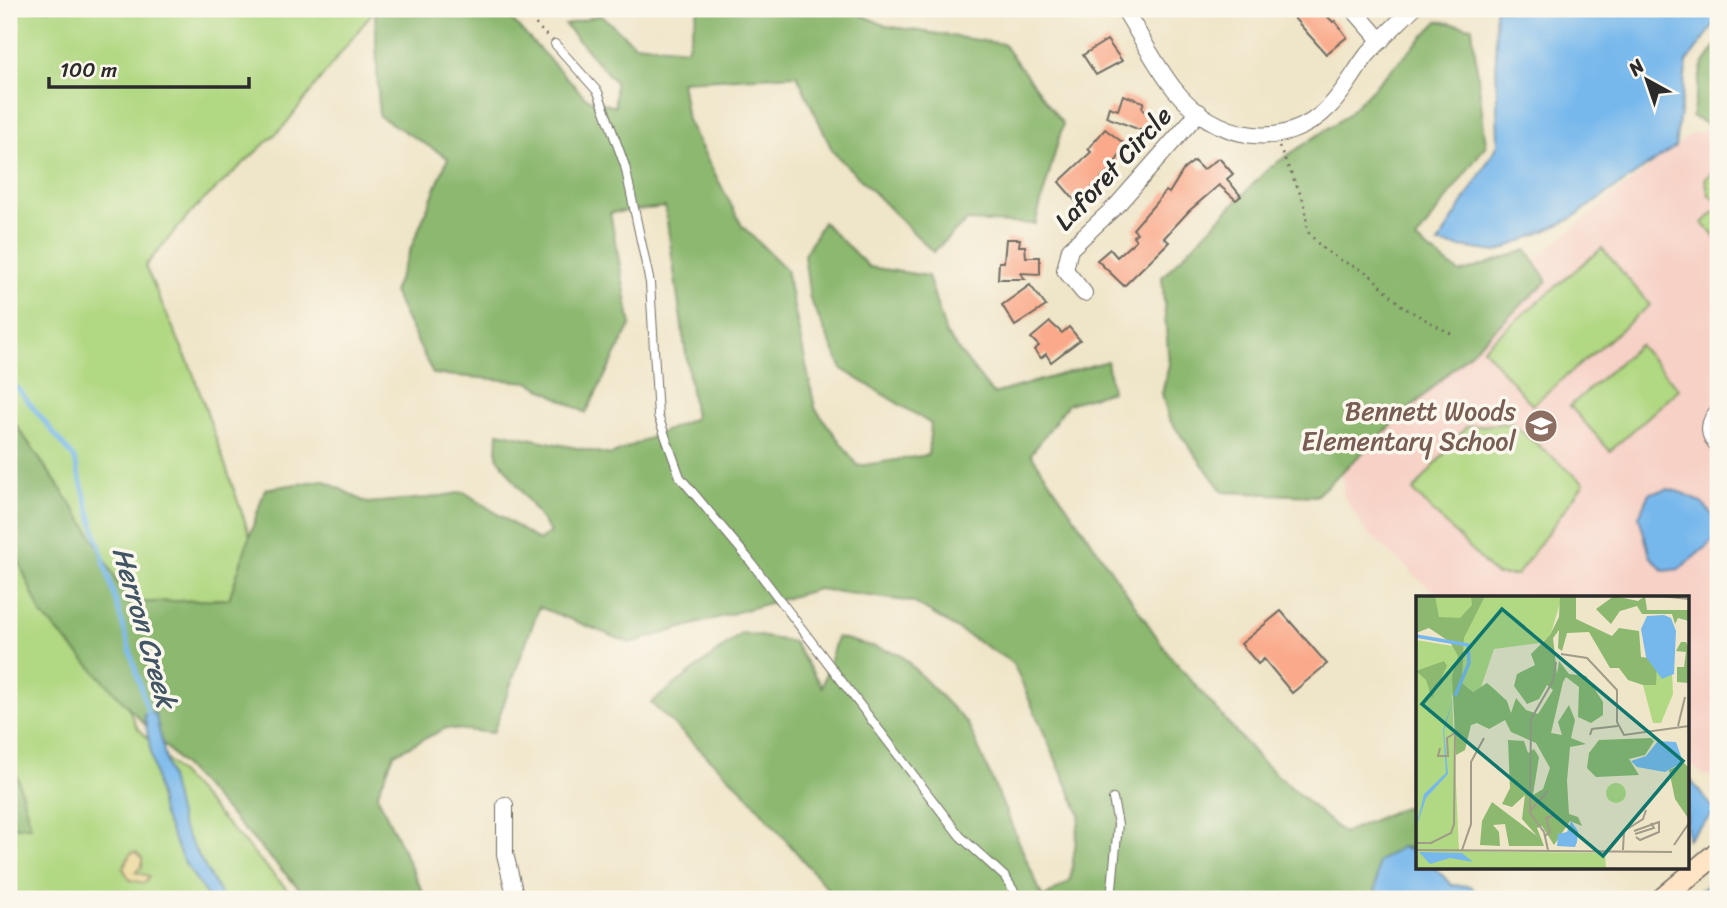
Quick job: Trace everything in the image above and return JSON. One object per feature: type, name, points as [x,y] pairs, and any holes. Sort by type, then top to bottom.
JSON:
[{"type":"street","points":[[1124,9],[1177,92],[1199,112],[1224,128],[1275,137],[1287,133],[1329,107],[1381,41],[1412,9]]},
{"type":"street","points":[[1353,9],[1381,41]]},
{"type":"street","name":"Laforet Circle","points":[[1084,293],[1065,270],[1070,249],[1118,204],[1199,112]]},
{"type":"street","points":[[505,806],[505,854],[516,899]]},
{"type":"street","points":[[1662,899],[1718,852]]},
{"type":"lane","points":[[555,44],[598,92],[625,166],[650,283],[658,416],[680,477],[747,557],[960,836],[1004,877],[1019,899]]},
{"type":"lane","points":[[1718,406],[1708,416],[1705,430],[1709,441],[1718,450]]},
{"type":"lane","points":[[1111,899],[1118,824],[1113,799]]},
{"type":"path","points":[[521,9],[555,44]]},
{"type":"path","points":[[1275,137],[1289,174],[1304,202],[1308,232],[1321,247],[1338,260],[1368,272],[1403,307],[1455,336]]},
{"type":"shaded area","name":"Bennett Woods Elementary School","points":[[1718,128],[1718,778],[1703,775],[1688,762],[1688,596],[1443,596],[1429,588],[1365,530],[1343,495],[1343,459],[1532,262],[1689,135]]},
{"type":"green space","points":[[9,9],[375,9],[284,126],[194,209],[145,266],[192,370],[250,536],[229,599],[129,603],[87,527],[9,415]]},
{"type":"green space","points":[[375,9],[501,9],[586,98],[615,107],[615,82],[565,25],[601,15],[634,44],[687,49],[698,10],[848,9],[886,26],[1003,44],[1063,124],[1035,224],[966,221],[933,252],[833,152],[797,75],[681,81],[687,120],[742,226],[786,269],[815,408],[858,466],[928,455],[931,424],[842,369],[810,299],[804,255],[823,222],[869,267],[928,276],[946,334],[993,394],[1107,361],[1112,391],[1068,404],[1031,454],[1170,656],[1261,761],[1343,833],[1404,807],[1416,813],[1416,849],[1401,847],[1378,862],[1375,899],[836,899],[744,791],[651,703],[742,633],[793,642],[822,687],[837,637],[900,654],[968,724],[1043,898],[1070,881],[1080,814],[1013,663],[913,602],[818,589],[630,643],[539,607],[493,733],[446,728],[394,754],[377,795],[426,899],[309,899],[41,614],[9,538],[9,415],[87,527],[129,603],[229,599],[265,489],[323,480],[367,503],[464,492],[539,541],[550,532],[497,456],[498,432],[611,455],[695,418],[665,207],[610,213],[631,325],[586,413],[529,382],[433,374],[393,292],[448,158],[379,116]]},
{"type":"green space","points":[[1438,21],[1472,27],[1486,145],[1416,240],[1460,273],[1527,250],[1547,281],[1316,496],[1223,492],[1169,419],[1162,394],[1169,364],[1162,277],[1269,168],[1346,116]]},
{"type":"green space","points":[[1718,43],[1718,131],[1692,116],[1702,66]]},
{"type":"green space","points":[[1718,167],[1718,201],[1709,195],[1705,179]]},
{"type":"green space","points":[[1718,208],[1718,241],[1703,223]]},
{"type":"green space","points":[[1602,248],[1650,305],[1532,405],[1483,348]]},
{"type":"green space","points":[[1639,345],[1679,389],[1610,451],[1570,406]]},
{"type":"green space","points":[[1511,423],[1584,483],[1517,575],[1496,575],[1413,491],[1466,427]]},
{"type":"green space","points":[[9,446],[137,727],[296,899],[9,899]]},
{"type":"green space","points":[[9,748],[31,826],[13,827],[9,822]]},
{"type":"sand","points":[[136,852],[142,858],[142,867],[135,872],[149,876],[145,883],[130,880],[123,868],[131,853]]},
{"type":"water","points":[[1495,9],[1718,9],[1718,20],[1687,62],[1675,147],[1569,220],[1497,252],[1438,244],[1498,145]]},
{"type":"water","points":[[1668,489],[1703,504],[1714,518],[1718,537],[1679,569],[1664,571],[1650,556],[1639,516],[1649,493]]},
{"type":"water","points":[[155,713],[181,825],[223,899],[209,899],[183,860],[162,813],[144,714]]},
{"type":"water","points":[[1688,777],[1716,812],[1688,838]]},
{"type":"water","points":[[1401,847],[1416,853],[1416,870],[1437,870],[1452,885],[1471,886],[1480,899],[1375,899],[1378,862]]},
{"type":"water","points":[[1718,878],[1718,899],[1688,899]]},
{"type":"building","points":[[1286,9],[1320,9],[1335,21],[1347,37],[1326,54]]},
{"type":"building","points":[[1107,40],[1122,61],[1096,75],[1083,55]]},
{"type":"building","points":[[1123,95],[1144,102],[1142,107],[1146,114],[1153,117],[1148,133],[1106,117],[1109,107],[1118,110]]},
{"type":"building","points":[[1105,129],[1126,145],[1111,169],[1077,203],[1059,182],[1091,152],[1088,149]]},
{"type":"building","points":[[1219,158],[1233,174],[1227,179],[1241,196],[1236,200],[1219,185],[1189,211],[1164,238],[1169,242],[1124,286],[1097,260],[1110,249],[1117,257],[1136,240],[1133,236],[1137,233],[1133,229],[1166,191],[1169,193],[1184,169],[1194,161],[1203,170]]},
{"type":"building","points":[[1006,239],[1020,239],[1019,246],[1025,246],[1026,257],[1040,257],[1040,274],[1020,273],[1025,279],[998,279],[999,262],[1004,262]]},
{"type":"building","points":[[1030,285],[1046,306],[1015,326],[1002,305]]},
{"type":"building","points":[[1050,322],[1062,333],[1069,327],[1080,340],[1051,362],[1046,354],[1041,358],[1034,350],[1039,346],[1031,338]]},
{"type":"building","points":[[1281,611],[1327,664],[1292,693],[1264,659],[1258,664],[1241,644]]},
{"type":"waterway","name":"Herron Creek","points":[[9,382],[19,390],[74,458],[150,719]]},
{"type":"place","name":"Bennett Woods Elementary School","points":[[1541,426]]}]
